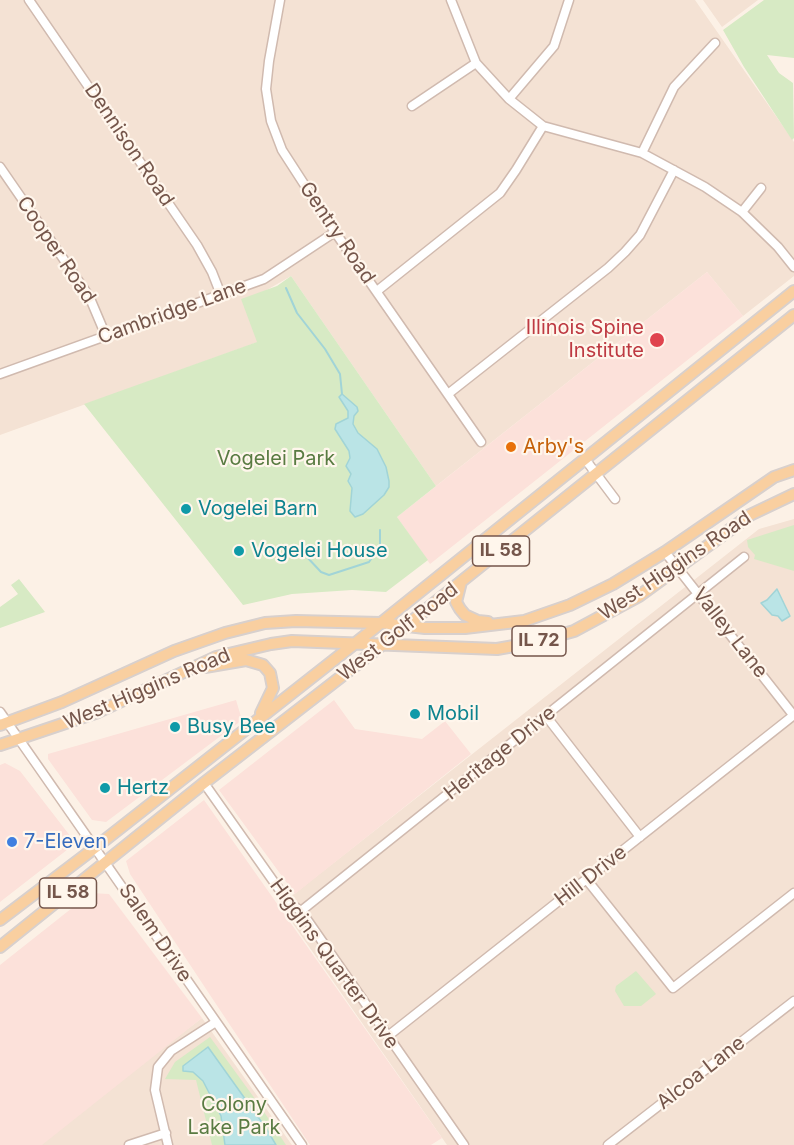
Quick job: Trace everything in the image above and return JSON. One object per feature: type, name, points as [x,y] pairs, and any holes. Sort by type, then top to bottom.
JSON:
[{"type":"main road","name":"West Golf Road","points":[[0,920],[381,623],[794,291]]},
{"type":"main road","name":"West Golf Road","points":[[0,947],[794,315]]},
{"type":"main road","name":"West Higgins Road","points":[[3,724],[62,702],[174,651],[225,633],[265,623],[296,621],[381,623],[425,628],[465,628],[524,621],[570,605],[613,584],[665,552],[774,477],[794,470]]},
{"type":"main road","name":"West Higgins Road","points":[[0,745],[98,712],[216,657],[272,644],[292,641],[497,649],[531,643],[574,631],[639,596],[750,515],[794,494]]},
{"type":"main road","points":[[461,582],[456,602],[465,615],[478,621],[503,624]]},
{"type":"main road","points":[[190,670],[246,660],[263,665],[270,673],[273,691],[256,720]]},
{"type":"street","name":"Dennison Road","points":[[29,0],[197,245],[212,272],[221,295]]},
{"type":"street","name":"Gentry Road","points":[[280,0],[267,78],[267,100],[271,121],[282,150],[335,232],[481,442]]},
{"type":"street","points":[[452,0],[476,63],[509,99],[543,126],[642,153],[705,187],[742,212],[778,247],[794,267]]},
{"type":"street","points":[[509,99],[554,46],[569,0]]},
{"type":"street","points":[[642,153],[674,87],[715,43]]},
{"type":"street","points":[[412,106],[476,63]]},
{"type":"street","points":[[377,291],[500,192],[543,126]]},
{"type":"street","name":"Cooper Road","points":[[0,167],[89,296],[106,336]]},
{"type":"street","points":[[448,394],[609,268],[640,235],[674,170]]},
{"type":"street","points":[[742,212],[761,188]]},
{"type":"street","name":"Cambridge Lane","points":[[0,374],[221,295],[274,273],[335,232]]},
{"type":"street","points":[[585,459],[615,499]]},
{"type":"street","name":"Valley Lane","points":[[665,552],[794,715]]},
{"type":"street","name":"Heritage Drive","points":[[301,911],[744,557]]},
{"type":"street","name":"Salem Drive","points":[[0,712],[3,724],[19,740],[96,847],[302,1145]]},
{"type":"street","name":"Hill Drive","points":[[388,1036],[794,715]]},
{"type":"street","points":[[546,716],[640,837]]},
{"type":"street","name":"Higgins Quarter Drive","points":[[204,783],[288,902],[301,911],[464,1145]]},
{"type":"street","points":[[587,880],[673,988],[794,893]]},
{"type":"street","name":"Alcoa Lane","points":[[608,1145],[794,1001]]},
{"type":"street","points":[[168,1145],[155,1090],[158,1067],[171,1051],[216,1022]]},
{"type":"street","points":[[129,1145],[166,1133]]},
{"type":"shaded area","points":[[0,0],[695,0],[794,142],[794,276],[743,316],[707,272],[436,486],[291,276],[265,291],[258,342],[0,435]]},
{"type":"shaded area","points":[[703,0],[758,0],[722,27]]},
{"type":"shaded area","points":[[707,272],[743,316],[430,564],[397,517]]},
{"type":"shaded area","points":[[794,519],[794,1145],[447,1145],[280,905],[759,529]]},
{"type":"shaded area","points":[[236,700],[242,720],[106,822],[92,820],[48,759],[48,754]]},
{"type":"shaded area","points":[[334,700],[355,729],[422,739],[445,721],[471,754],[295,894],[219,790]]},
{"type":"shaded area","points":[[5,763],[20,771],[71,837],[72,846],[0,902],[0,765]]},
{"type":"shaded area","points":[[204,800],[442,1138],[431,1145],[310,1145],[130,874],[126,861]]},
{"type":"shaded area","points":[[91,893],[109,894],[202,1018],[42,1145],[0,1145],[0,965]]},
{"type":"shaded area","points":[[202,1018],[292,1145],[40,1145],[111,1087]]},
{"type":"green space","points":[[764,0],[794,0],[794,58],[767,55],[779,73],[793,83],[794,138],[792,140],[744,67],[723,30]]},
{"type":"green space","name":"Vogelei Park","points":[[291,276],[436,486],[397,517],[428,560],[386,592],[352,590],[292,594],[243,605],[84,404],[257,342],[241,299],[277,286]]},
{"type":"green space","points":[[794,525],[794,571],[754,559],[755,555],[748,547],[747,540]]},
{"type":"green space","points":[[19,579],[45,612],[0,628],[0,607],[18,594],[11,585]]},
{"type":"green space","points":[[636,971],[656,994],[641,1006],[624,1006],[615,991],[616,986]]},
{"type":"green space","name":"Colony Lake Park","points":[[210,1037],[286,1145],[212,1145],[196,1080],[165,1079],[175,1062]]},
{"type":"water","points":[[342,394],[357,407],[358,411],[354,416],[353,424],[358,433],[377,449],[386,467],[389,481],[389,487],[384,495],[363,514],[355,517],[350,511],[352,488],[348,481],[351,474],[346,466],[350,458],[349,451],[335,429],[336,424],[348,418],[348,411],[339,397]]},
{"type":"water","points":[[777,589],[790,616],[782,621],[778,616],[772,615],[761,603]]},
{"type":"water","points":[[208,1047],[276,1145],[225,1145],[221,1116],[203,1081],[193,1072],[183,1071],[183,1066]]},
{"type":"waterway","points":[[286,288],[297,313],[325,349],[340,374],[342,394]]},
{"type":"waterway","points":[[306,556],[321,572],[329,575],[369,562],[380,546],[380,530]]},
{"type":"place","name":"Illinois Spine Institute","points":[[657,340]]},
{"type":"place","name":"Arby's","points":[[511,447]]},
{"type":"place","name":"Vogelei Barn","points":[[186,509]]},
{"type":"place","name":"Vogelei House","points":[[239,551]]},
{"type":"place","name":"Mobil","points":[[415,714]]},
{"type":"place","name":"Busy Bee","points":[[175,727]]},
{"type":"place","name":"Hertz","points":[[105,788]]},
{"type":"place","name":"7-Eleven","points":[[12,842]]}]
